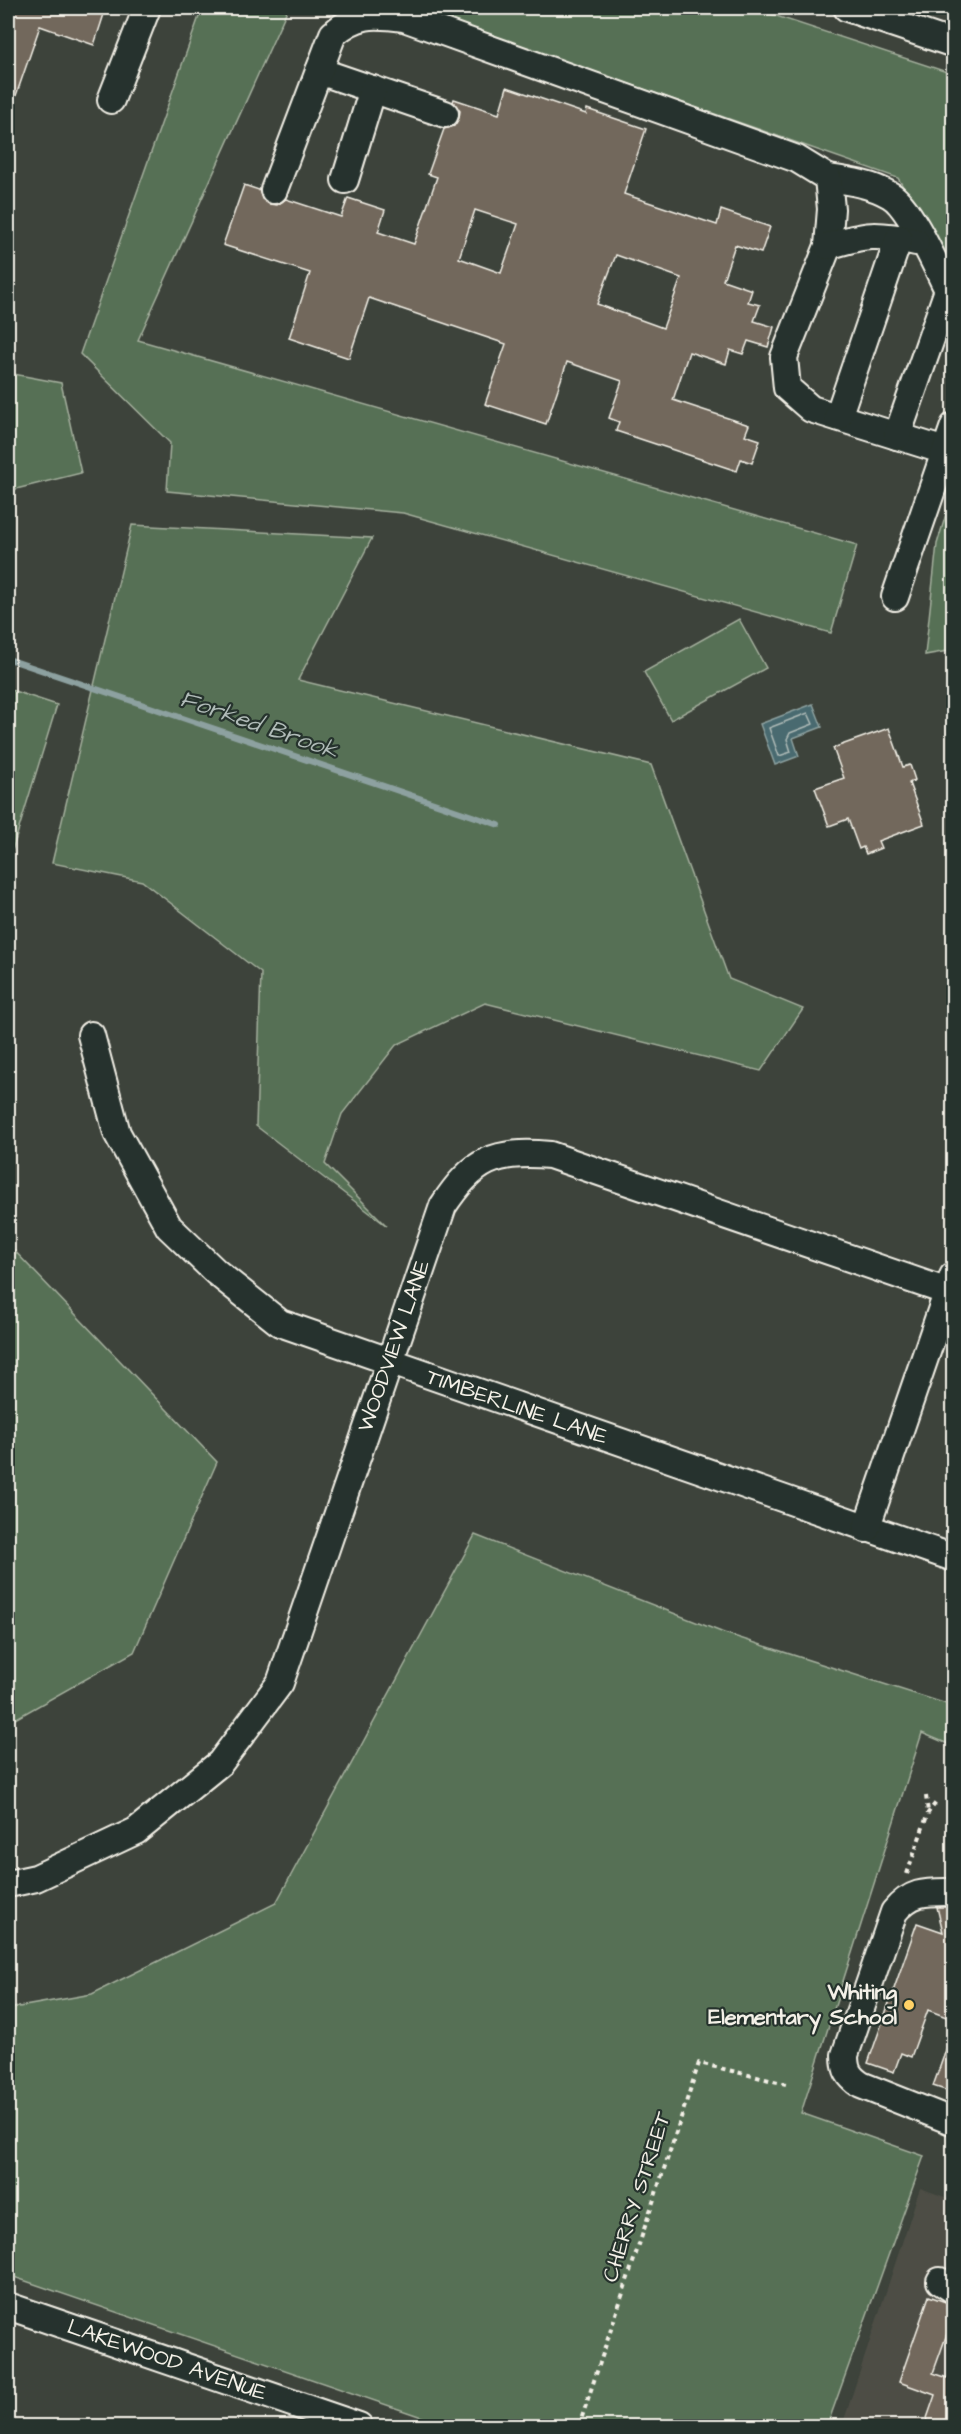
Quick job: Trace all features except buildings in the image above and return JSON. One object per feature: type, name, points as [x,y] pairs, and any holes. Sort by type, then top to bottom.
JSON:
[{"type":"street","points":[[111,100],[147,8]]},
{"type":"street","points":[[847,8],[954,44]]},
{"type":"street","points":[[274,190],[333,34],[349,20],[376,15],[404,18],[797,159],[828,178],[858,182],[892,196],[910,218],[912,241],[838,417]]},
{"type":"street","points":[[319,71],[445,114]]},
{"type":"street","points":[[345,180],[374,89]]},
{"type":"street","points":[[828,178],[831,209],[828,246],[784,357],[787,388],[811,409],[945,451]]},
{"type":"street","points":[[828,246],[861,236],[886,235],[912,241],[951,291],[897,436]]},
{"type":"street","points":[[896,597],[954,426]]},
{"type":"street","name":"TIMBERLINE LANE","points":[[91,1035],[117,1134],[169,1227],[216,1272],[280,1323],[954,1558]]},
{"type":"street","name":"WOODVIEW LANE","points":[[8,1884],[36,1878],[136,1831],[220,1763],[280,1683],[442,1206],[460,1180],[481,1162],[507,1153],[550,1155],[952,1287]]},
{"type":"street","points":[[866,1529],[952,1287]]},
{"type":"street","points":[[954,1892],[913,1895],[904,1900],[894,1912],[845,2055],[845,2068],[851,2078],[861,2085],[954,2122]]},
{"type":"street","name":"LAKEWOOD AVENUE","points":[[8,2306],[359,2427]]},
{"type":"path","points":[[926,1796],[928,1813]]},
{"type":"path","points":[[905,1879],[928,1813],[938,1800]]},
{"type":"path","name":"CHERRY STREET","points":[[579,2427],[699,2063],[786,2084]]},
{"type":"shaded area","points":[[920,2188],[953,2200],[953,2426],[842,2426]]},
{"type":"green space","points":[[202,8],[288,8],[138,340],[857,545],[831,633],[403,513],[167,491],[170,443],[80,354]]},
{"type":"green space","points":[[411,8],[752,8],[953,74],[953,255],[946,259],[898,178]]},
{"type":"green space","points":[[8,373],[61,383],[81,473],[8,491]]},
{"type":"green space","points":[[953,491],[953,650],[925,655],[937,544]]},
{"type":"green space","points":[[132,525],[372,538],[298,680],[651,765],[729,979],[803,1009],[761,1071],[485,1003],[396,1045],[342,1114],[325,1164],[387,1226],[256,1126],[261,973],[142,881],[52,863]]},
{"type":"green space","points":[[739,619],[766,668],[671,720],[644,672]]},
{"type":"green space","points":[[8,689],[57,705],[8,864]]},
{"type":"green space","points":[[8,1244],[217,1462],[134,1652],[8,1723]]},
{"type":"green space","points":[[475,1535],[724,1633],[953,1706],[953,1746],[922,1733],[801,2113],[924,2156],[827,2426],[448,2426],[8,2275],[8,2009],[92,1994],[276,1903]]},
{"type":"water","points":[[813,704],[822,727],[793,738],[799,756],[775,765],[760,724]]},
{"type":"waterway","name":"Forked Brook","points":[[8,659],[499,825]]},
{"type":"place","name":"Whiting Elementary School","points":[[909,2005]]}]
